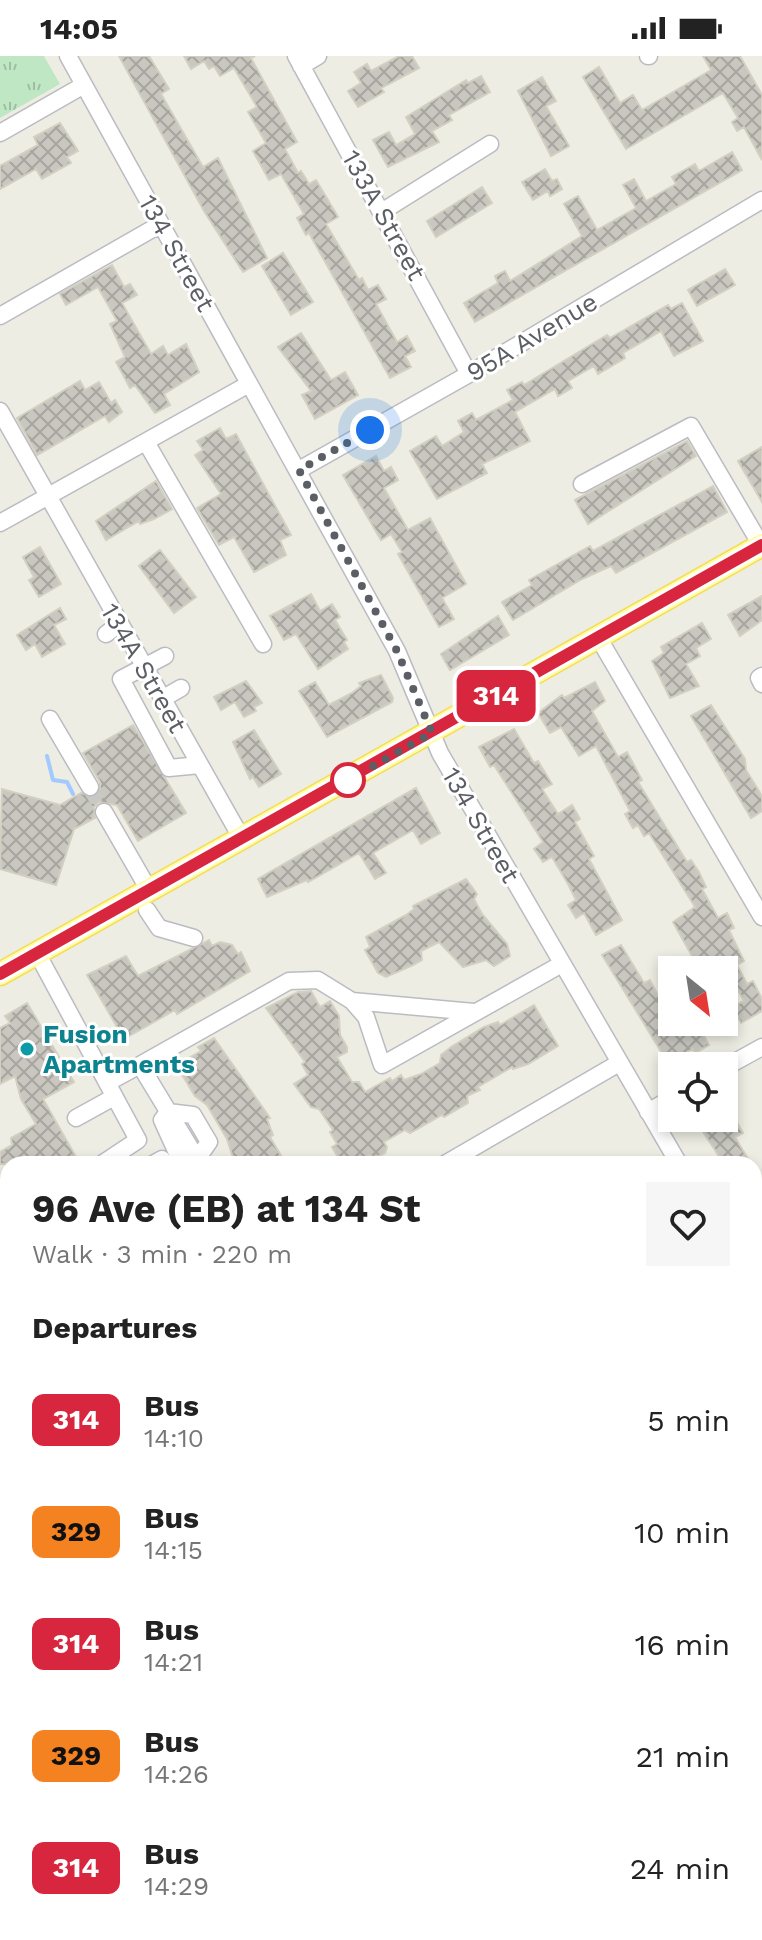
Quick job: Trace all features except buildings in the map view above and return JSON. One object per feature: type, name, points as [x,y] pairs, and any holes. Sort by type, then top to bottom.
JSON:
[{"type":"main road","points":[[0,974],[148,900],[242,839],[762,545]]},
{"type":"street","name":"134 Street","points":[[68,56],[397,651],[440,753],[560,965],[674,1156]]},
{"type":"street","points":[[299,61],[318,56]]},
{"type":"street","name":"133A Street","points":[[299,61],[469,374]]},
{"type":"street","points":[[0,133],[84,85]]},
{"type":"street","points":[[383,211],[490,144]]},
{"type":"street","name":"95A Avenue","points":[[299,470],[469,374],[762,200]]},
{"type":"street","points":[[0,316],[161,224]]},
{"type":"street","points":[[0,523],[249,384]]},
{"type":"street","name":"134A Street","points":[[0,411],[113,629],[144,668],[242,839]]},
{"type":"street","points":[[582,484],[691,426],[762,545]]},
{"type":"street","points":[[146,442],[263,644]]},
{"type":"street","points":[[598,637],[762,917]]},
{"type":"street","points":[[165,656],[121,679],[169,768],[200,765]]},
{"type":"street","points":[[762,676],[759,678],[762,684]]},
{"type":"street","points":[[162,699],[181,688]]},
{"type":"street","points":[[50,719],[90,787]]},
{"type":"street","points":[[104,812],[159,928],[194,938]]},
{"type":"street","points":[[37,953],[138,1140],[114,1156]]},
{"type":"street","points":[[76,1118],[140,1065],[289,981],[318,980],[352,1001],[366,1017],[382,1065],[560,965]]},
{"type":"street","points":[[352,1001],[475,1013]]},
{"type":"street","points":[[738,1060],[762,1047]]},
{"type":"street","points":[[459,1156],[619,1063]]},
{"type":"street","points":[[140,1065],[190,1156]]},
{"type":"street","points":[[648,1112],[658,1106]]},
{"type":"street","points":[[167,1137],[168,1130],[162,1120],[168,1112]]},
{"type":"street","points":[[132,1126],[154,1125],[161,1136],[167,1137],[187,1156]]},
{"type":"green space","points":[[0,56],[44,56],[60,84],[0,118]]},
{"type":"waterway","points":[[47,756],[53,780],[67,782],[73,794]]},
{"type":"tunnel","points":[[90,787],[104,812]]},
{"type":"bus line","name":"314","points":[[0,974],[762,545]]},
{"type":"place","name":"Fusion Apartments","points":[[27,1049]]},
{"type":"route","points":[[348,780],[432,733],[397,651],[299,470],[370,430]]}]
